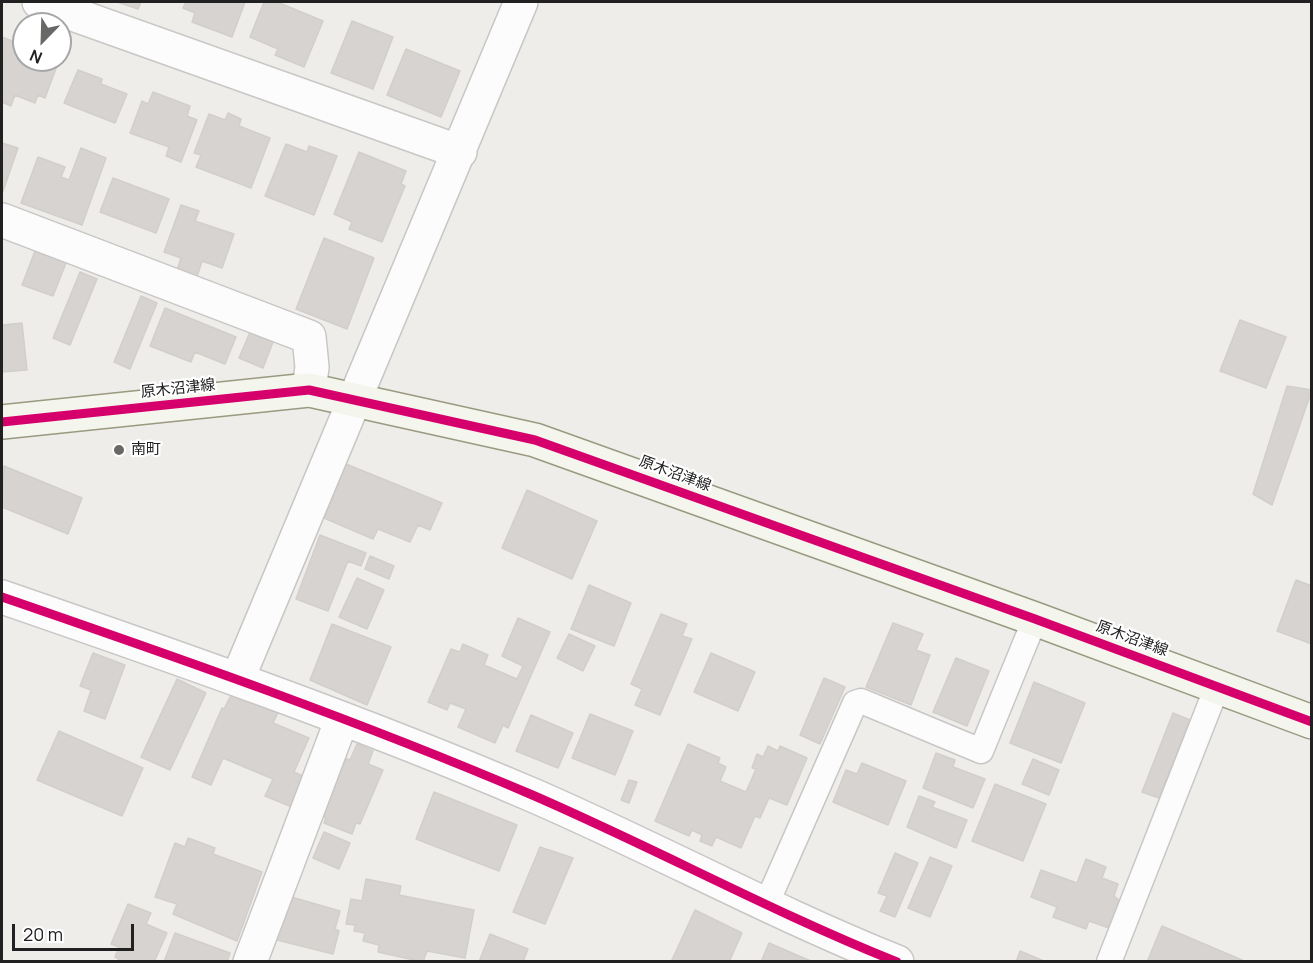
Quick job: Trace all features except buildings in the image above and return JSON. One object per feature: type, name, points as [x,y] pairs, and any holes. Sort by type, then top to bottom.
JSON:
[{"type":"main road","name":"原木沼津線","points":[[2,422],[309,390],[535,440],[1035,619],[1311,722]]},
{"type":"street","points":[[39,2],[460,152]]},
{"type":"street","points":[[238,678],[521,2]]},
{"type":"street","points":[[2,220],[309,338],[312,367],[309,390]]},
{"type":"street","points":[[2,597],[238,678],[529,794],[893,961]]},
{"type":"street","points":[[250,962],[342,719]]},
{"type":"lane","points":[[766,904],[855,703],[861,701],[981,750],[1035,619]]},
{"type":"lane","points":[[1109,962],[1217,687]]},
{"type":"cycle path","points":[[2,422],[309,390],[535,440],[1035,619],[1312,722]]},
{"type":"cycle path","points":[[2,597],[268,691],[465,767],[576,814],[804,922],[897,962]]},
{"type":"place","name":"南町","points":[[119,450]]}]
